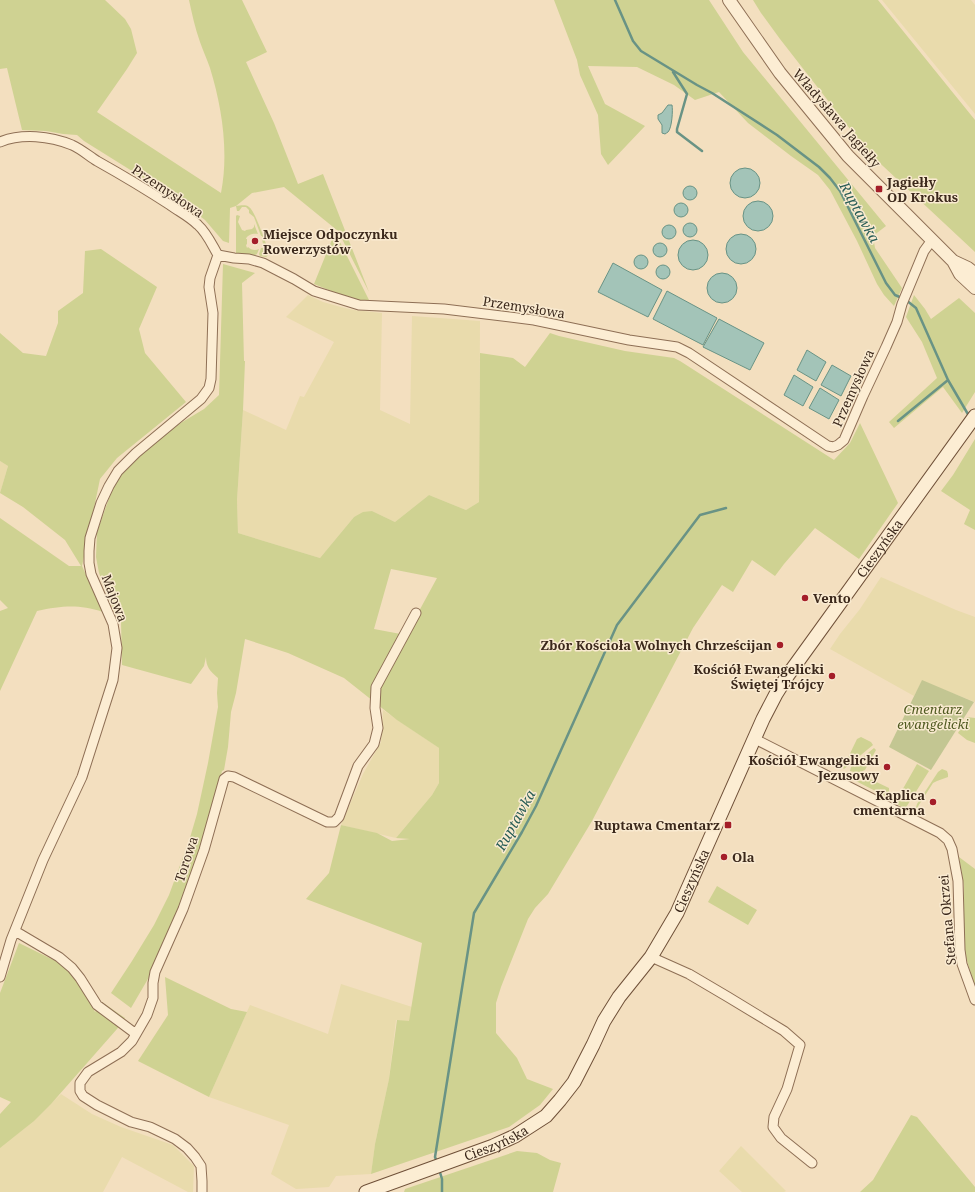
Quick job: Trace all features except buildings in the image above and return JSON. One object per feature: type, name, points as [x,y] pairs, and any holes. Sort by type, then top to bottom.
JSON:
[{"type":"main road","name":"Cieszyńska","points":[[366,1192],[493,1146],[515,1136],[546,1116],[560,1100],[574,1082],[604,1021],[619,997],[651,957],[677,913],[763,719],[776,694],[788,675],[975,416]]},
{"type":"street","name":"Władysława Jagiełły","points":[[729,0],[780,73],[848,156],[953,261],[960,274],[975,288]]},
{"type":"street","name":"Przemysłowa","points":[[0,142],[17,138],[34,137],[47,138],[72,145],[188,217],[203,231],[218,255],[250,259],[263,263],[314,291],[359,305],[416,309],[444,309],[534,320],[622,339],[678,347],[828,446],[833,447],[838,446],[844,440],[897,322],[902,304],[924,251],[932,240]]},
{"type":"street","name":"Majowa","points":[[0,977],[15,931],[43,860],[82,777],[113,680],[117,648],[113,624],[92,574],[90,563],[90,538],[95,521],[106,492],[118,471],[136,453],[201,399],[209,388],[212,368],[213,313],[209,287],[210,278],[218,255]]},
{"type":"street","name":"Władysława Jagiełły","points":[[953,261],[968,268],[975,274]]},
{"type":"street","name":"Torowa","points":[[202,1192],[201,1166],[187,1148],[175,1139],[150,1127],[131,1122],[97,1105],[83,1096],[80,1091],[80,1083],[88,1072],[120,1052],[132,1041],[150,1007],[153,998],[154,972],[183,909],[204,850],[224,779],[228,776],[234,777],[327,822],[334,822],[338,817],[358,766],[374,744],[378,728],[375,708],[376,687],[416,613]]},
{"type":"street","name":"Stefana Okrzei","points":[[755,739],[940,833],[948,840],[952,849],[958,882],[960,950],[962,964],[975,1000]]},
{"type":"street","points":[[15,931],[59,957],[72,968],[97,1004],[136,1034]]},
{"type":"street","points":[[651,957],[689,974],[728,997],[784,1031],[800,1046],[787,1089],[774,1117],[774,1127],[781,1138],[812,1163]]},
{"type":"shaded area","points":[[882,0],[971,0],[975,5],[975,114]]},
{"type":"shaded area","points":[[308,295],[323,302],[341,307],[382,313],[380,410],[410,424],[412,316],[480,321],[479,502],[466,510],[429,495],[395,522],[372,511],[354,517],[320,558],[238,533],[237,500],[243,410],[286,430],[300,396],[304,397],[334,342],[286,317]]},
{"type":"shaded area","points":[[0,461],[8,466],[0,493]]},
{"type":"shaded area","points":[[881,577],[975,617],[975,702],[922,681],[914,696],[830,649],[860,609]]},
{"type":"shaded area","points":[[383,710],[439,748],[439,783],[432,795],[396,838],[341,825],[363,774],[381,742]]},
{"type":"shaded area","points":[[341,984],[412,1007],[409,1022],[396,1020],[389,1079],[375,1144],[371,1174],[336,1176],[329,1187],[296,1189],[271,1174],[289,1125],[209,1097],[250,1005],[328,1034]]},
{"type":"shaded area","points":[[61,1094],[92,1114],[121,1127],[173,1145],[194,1166],[193,1192],[188,1192],[122,1157],[103,1192],[0,1192],[0,1147],[25,1128]]},
{"type":"shaded area","points":[[741,1146],[786,1191],[742,1192],[719,1171]]},
{"type":"green space","points":[[0,0],[105,0],[125,19],[131,29],[137,53],[97,112],[221,193],[224,146],[221,114],[210,68],[192,16],[189,0],[242,0],[267,52],[246,62],[274,123],[298,184],[323,174],[369,292],[338,231],[284,187],[252,193],[236,206],[230,208],[229,243],[223,241],[205,220],[180,201],[84,141],[77,135],[22,130],[7,68],[0,69]]},
{"type":"green space","points":[[554,0],[709,0],[743,52],[886,226],[873,236],[875,248],[902,288],[894,306],[877,284],[857,241],[830,190],[818,175],[748,123],[719,92],[695,100],[674,85],[637,67],[588,66],[605,104],[645,126],[608,165],[601,154],[598,115],[580,75],[577,60]]},
{"type":"green space","points":[[753,0],[878,0],[975,120],[975,252],[868,152],[780,39]]},
{"type":"green space","points":[[236,206],[246,206],[252,210],[258,222],[270,254],[266,257],[260,256],[259,254],[264,245],[262,239],[264,239],[261,236],[254,217],[249,213],[249,210],[246,207],[242,207],[239,211],[237,211]]},
{"type":"green space","points":[[237,215],[240,216],[238,222],[242,230],[245,231],[252,229],[254,224],[258,234],[249,235],[246,239],[246,245],[247,248],[256,250],[259,249],[255,255],[236,253]]},
{"type":"green space","points":[[335,232],[370,302],[346,297],[314,284]]},
{"type":"green space","points":[[101,249],[157,287],[139,329],[145,353],[186,402],[117,458],[100,479],[82,566],[103,612],[78,607],[54,608],[37,611],[0,691],[0,611],[8,608],[0,600],[0,518],[69,566],[81,566],[65,540],[23,507],[0,493],[8,466],[0,461],[0,333],[23,353],[46,356],[58,323],[58,311],[83,293],[85,251]]},
{"type":"green space","points":[[223,264],[255,273],[242,283],[245,361],[237,500],[238,533],[320,558],[354,517],[363,512],[372,511],[395,522],[429,495],[466,510],[479,502],[480,353],[513,358],[525,367],[550,333],[625,351],[674,358],[834,460],[850,443],[860,423],[898,503],[859,559],[815,528],[775,576],[752,560],[733,592],[722,585],[693,628],[592,821],[548,894],[535,908],[528,919],[496,1003],[496,1033],[517,1058],[527,1079],[553,1089],[540,1105],[509,1127],[371,1174],[375,1144],[389,1079],[397,1020],[409,1021],[422,943],[306,899],[329,873],[341,825],[377,833],[392,841],[410,839],[396,838],[432,795],[439,783],[439,748],[397,720],[344,678],[288,653],[245,639],[236,693],[231,712],[228,747],[224,770],[222,771],[211,817],[195,869],[152,972],[131,1008],[111,993],[154,925],[169,895],[189,841],[197,814],[218,707],[218,678],[209,669],[206,657],[204,666],[191,684],[122,665],[121,621],[113,608],[99,573],[96,557],[97,532],[117,476],[159,436],[204,409],[219,395]],"holes":[[[391,569],[437,578],[406,635],[374,629]]]},
{"type":"green space","points":[[914,295],[931,319],[959,298],[975,313],[975,392],[962,413],[943,387],[894,428],[889,422],[937,378],[922,342],[906,317]]},
{"type":"green space","points":[[975,439],[975,530],[964,524],[970,510],[941,491],[953,475]]},
{"type":"green space","name":"Cmentarz ewangelicki","points":[[922,680],[974,702],[931,770],[889,747]]},
{"type":"green space","points":[[967,717],[975,718],[975,743],[967,740],[958,733]]},
{"type":"green space","points":[[861,737],[871,742],[873,745],[844,769],[843,768],[857,739]]},
{"type":"green space","points":[[874,748],[876,750],[865,770],[858,773],[850,771],[851,767]]},
{"type":"green space","points":[[917,764],[929,771],[905,809],[897,804],[896,801]]},
{"type":"green space","points":[[942,769],[947,771],[948,777],[933,783],[915,811],[917,804],[938,772]]},
{"type":"green space","points":[[868,778],[889,788],[889,793],[887,797],[852,779],[861,781]]},
{"type":"green space","points":[[959,857],[975,869],[975,987],[964,951],[964,886]]},
{"type":"green space","points":[[717,886],[757,910],[748,925],[708,902]]},
{"type":"green space","points":[[19,943],[76,971],[95,1012],[102,1002],[125,1018],[51,1104],[34,1121],[0,1148],[0,1114],[11,1102],[0,1097],[0,993]]},
{"type":"green space","points":[[165,977],[231,1009],[247,1012],[209,1097],[138,1061],[168,1015]]},
{"type":"green space","points":[[911,1115],[917,1117],[975,1187],[975,1192],[860,1192],[873,1180]]},
{"type":"green space","points":[[517,1151],[537,1153],[550,1160],[561,1163],[553,1192],[404,1192],[405,1189]]},
{"type":"water","points":[[668,105],[672,105],[672,119],[669,130],[665,134],[662,133],[662,125],[658,119],[658,115],[662,113]]},
{"type":"water","points":[[745,168],[756,172],[760,183],[756,194],[745,198],[734,194],[730,183],[734,172]]},
{"type":"water","points":[[690,186],[695,188],[697,193],[695,198],[690,200],[685,198],[683,193],[685,188]]},
{"type":"water","points":[[758,201],[769,205],[773,216],[769,227],[758,231],[747,227],[743,216],[747,205]]},
{"type":"water","points":[[681,203],[686,205],[688,210],[686,215],[681,217],[676,215],[674,210],[676,205]]},
{"type":"water","points":[[690,223],[695,225],[697,230],[695,235],[690,237],[685,235],[683,230],[685,225]]},
{"type":"water","points":[[669,225],[674,227],[676,232],[674,237],[669,239],[664,237],[662,232],[664,227]]},
{"type":"water","points":[[741,234],[752,238],[756,249],[752,260],[741,264],[730,260],[726,249],[730,238]]},
{"type":"water","points":[[693,240],[704,244],[708,255],[704,266],[693,270],[682,266],[678,255],[682,244]]},
{"type":"water","points":[[660,243],[665,245],[667,250],[665,255],[660,257],[655,255],[653,250],[655,245]]},
{"type":"water","points":[[641,255],[646,257],[648,262],[646,267],[641,269],[636,267],[634,262],[636,257]]},
{"type":"water","points":[[613,263],[662,290],[648,317],[598,292]]},
{"type":"water","points":[[663,265],[668,267],[670,272],[668,277],[663,279],[658,277],[656,272],[658,267]]},
{"type":"water","points":[[722,273],[733,277],[737,288],[733,299],[722,303],[711,299],[707,288],[711,277]]},
{"type":"water","points":[[667,291],[717,318],[703,345],[653,319]]},
{"type":"water","points":[[719,319],[764,343],[750,370],[703,347]]},
{"type":"water","points":[[807,350],[826,362],[816,381],[797,370]]},
{"type":"water","points":[[832,365],[851,376],[841,396],[821,385]]},
{"type":"water","points":[[794,375],[813,387],[803,406],[784,395]]},
{"type":"water","points":[[820,388],[839,400],[829,419],[809,408]]},
{"type":"waterway","name":"Ruptawka","points":[[615,0],[633,41],[641,51],[712,93],[777,135],[819,167],[830,178],[840,191],[886,283],[895,295],[902,298]]},
{"type":"waterway","points":[[673,72],[687,94],[677,132],[702,151]]},
{"type":"waterway","name":"Ruptawka","points":[[906,300],[916,308],[948,380],[969,416]]},
{"type":"waterway","name":"Ruptawka","points":[[898,421],[948,380]]},
{"type":"waterway","name":"Ruptawka","points":[[437,1162],[435,1157],[474,913],[536,806],[617,625],[700,515],[726,508]]},
{"type":"waterway","name":"Ruptawka","points":[[439,1169],[442,1179],[442,1192]]},
{"type":"place","name":"Jagiełły OD Krokus","points":[[879,189]]},
{"type":"place","name":"Miejsce Odpoczynku Rowerzystów","points":[[255,241]]},
{"type":"place","name":"Vento","points":[[805,598]]},
{"type":"place","name":"Zbór Kościoła Wolnych Chrześcijan","points":[[780,645]]},
{"type":"place","name":"Kościół Ewangelicki Świętej Trójcy","points":[[832,676]]},
{"type":"place","name":"Kościół Ewangelicki Jezusowy","points":[[887,767]]},
{"type":"place","name":"Kaplica cmentarna","points":[[933,802]]},
{"type":"place","name":"Ruptawa Cmentarz","points":[[728,825]]},
{"type":"place","name":"Ola","points":[[724,857]]}]
